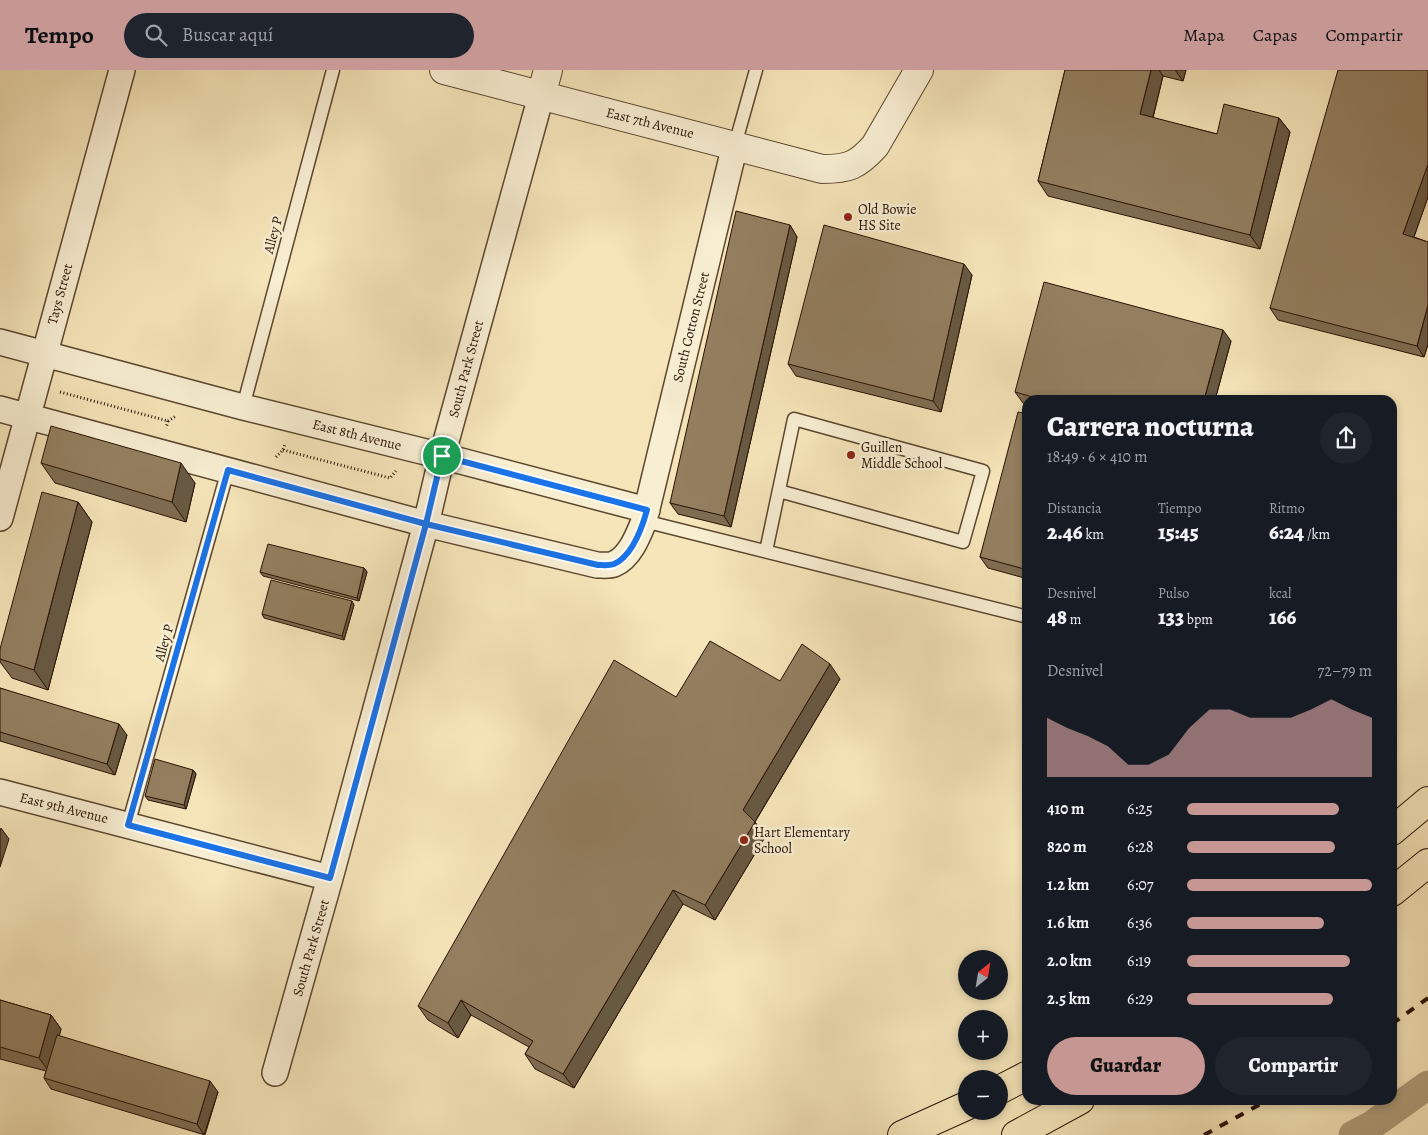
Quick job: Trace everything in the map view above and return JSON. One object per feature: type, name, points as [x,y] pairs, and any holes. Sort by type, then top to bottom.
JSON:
[{"type":"highway","points":[[1397,827],[1428,801]]},
{"type":"highway","points":[[1397,888],[1428,863]]},
{"type":"highway","points":[[1008,1085],[1022,1078]]},
{"type":"highway","points":[[1016,1135],[1071,1105]]},
{"type":"highway","points":[[902,1135],[958,1110]]},
{"type":"street","name":"Tays Street","points":[[0,518],[122,70]]},
{"type":"street","name":"East 7th Avenue","points":[[444,70],[545,83],[735,145],[822,169],[840,169],[857,163],[866,156],[875,146],[919,70]]},
{"type":"street","name":"South Park Street","points":[[275,1073],[330,878],[426,524],[442,456],[545,83]]},
{"type":"street","name":"South Cotton Street","points":[[645,515],[735,145]]},
{"type":"street","name":"East 8th Avenue","points":[[0,342],[243,407],[442,456],[645,515]]},
{"type":"street","points":[[0,409],[426,524],[598,565],[613,564],[626,554],[638,537],[645,515]]},
{"type":"street","name":"East 9th Avenue","points":[[0,792],[330,878]]},
{"type":"lane","name":"Alley P","points":[[243,407],[333,70]]},
{"type":"lane","points":[[735,145],[756,70]]},
{"type":"lane","points":[[766,551],[794,419],[983,471],[963,542],[779,491]]},
{"type":"lane","name":"Alley P","points":[[128,825],[228,470]]},
{"type":"lane","points":[[645,515],[766,551],[1022,615]]},
{"type":"path","points":[[55,390],[168,421]]},
{"type":"path","points":[[165,430],[168,421],[179,415]]},
{"type":"path","points":[[274,462],[276,456],[283,450],[286,443]]},
{"type":"path","points":[[283,450],[390,478],[400,466]]},
{"type":"building","points":[[1065,70],[1151,70],[1140,114],[1217,134],[1224,104],[1279,118],[1250,235],[1038,181]]},
{"type":"building","points":[[1338,70],[1428,70],[1428,164],[1403,234],[1428,242],[1428,305],[1417,346],[1270,308]]},
{"type":"building","points":[[736,211],[790,225],[724,516],[670,503]]},
{"type":"building","points":[[824,225],[964,264],[933,401],[788,364]]},
{"type":"building","points":[[1044,282],[1223,330],[1205,395],[1026,395],[1015,392]]},
{"type":"building","points":[[1018,412],[1022,413],[1022,568],[980,557]]},
{"type":"building","points":[[51,426],[181,463],[172,502],[41,463]]},
{"type":"building","points":[[42,492],[78,502],[34,670],[0,659],[0,649]]},
{"type":"building","points":[[268,544],[364,568],[357,598],[260,572]]},
{"type":"building","points":[[271,580],[352,601],[342,636],[262,614]]},
{"type":"building","points":[[710,641],[780,681],[802,644],[830,664],[743,810],[755,822],[705,905],[673,890],[563,1074],[525,1054],[533,1041],[461,1000],[448,1023],[418,1006],[614,660],[676,697]]},
{"type":"building","points":[[0,688],[119,724],[107,764],[0,732]]},
{"type":"building","points":[[155,759],[193,770],[184,805],[145,796]]},
{"type":"building","points":[[0,1000],[51,1015],[39,1058],[0,1047]]},
{"type":"building","points":[[57,1035],[210,1081],[197,1124],[44,1078]]},
{"type":"waterway","points":[[1353,1135],[1372,1125],[1428,1085]]},
{"type":"railway","points":[[1397,1020],[1428,998]]},
{"type":"railway","points":[[1204,1135],[1259,1105]]},
{"type":"place","name":"Old Bowie HS Site","points":[[848,217]]},
{"type":"place","name":"Guillen Middle School","points":[[851,455]]},
{"type":"place","name":"Hart Elementary School","points":[[744,840]]},
{"type":"route","points":[[442,456],[426,524],[330,878],[128,825],[228,470],[426,524],[598,565],[613,564],[626,554],[638,537],[644,521],[647,510],[442,456]]}]
